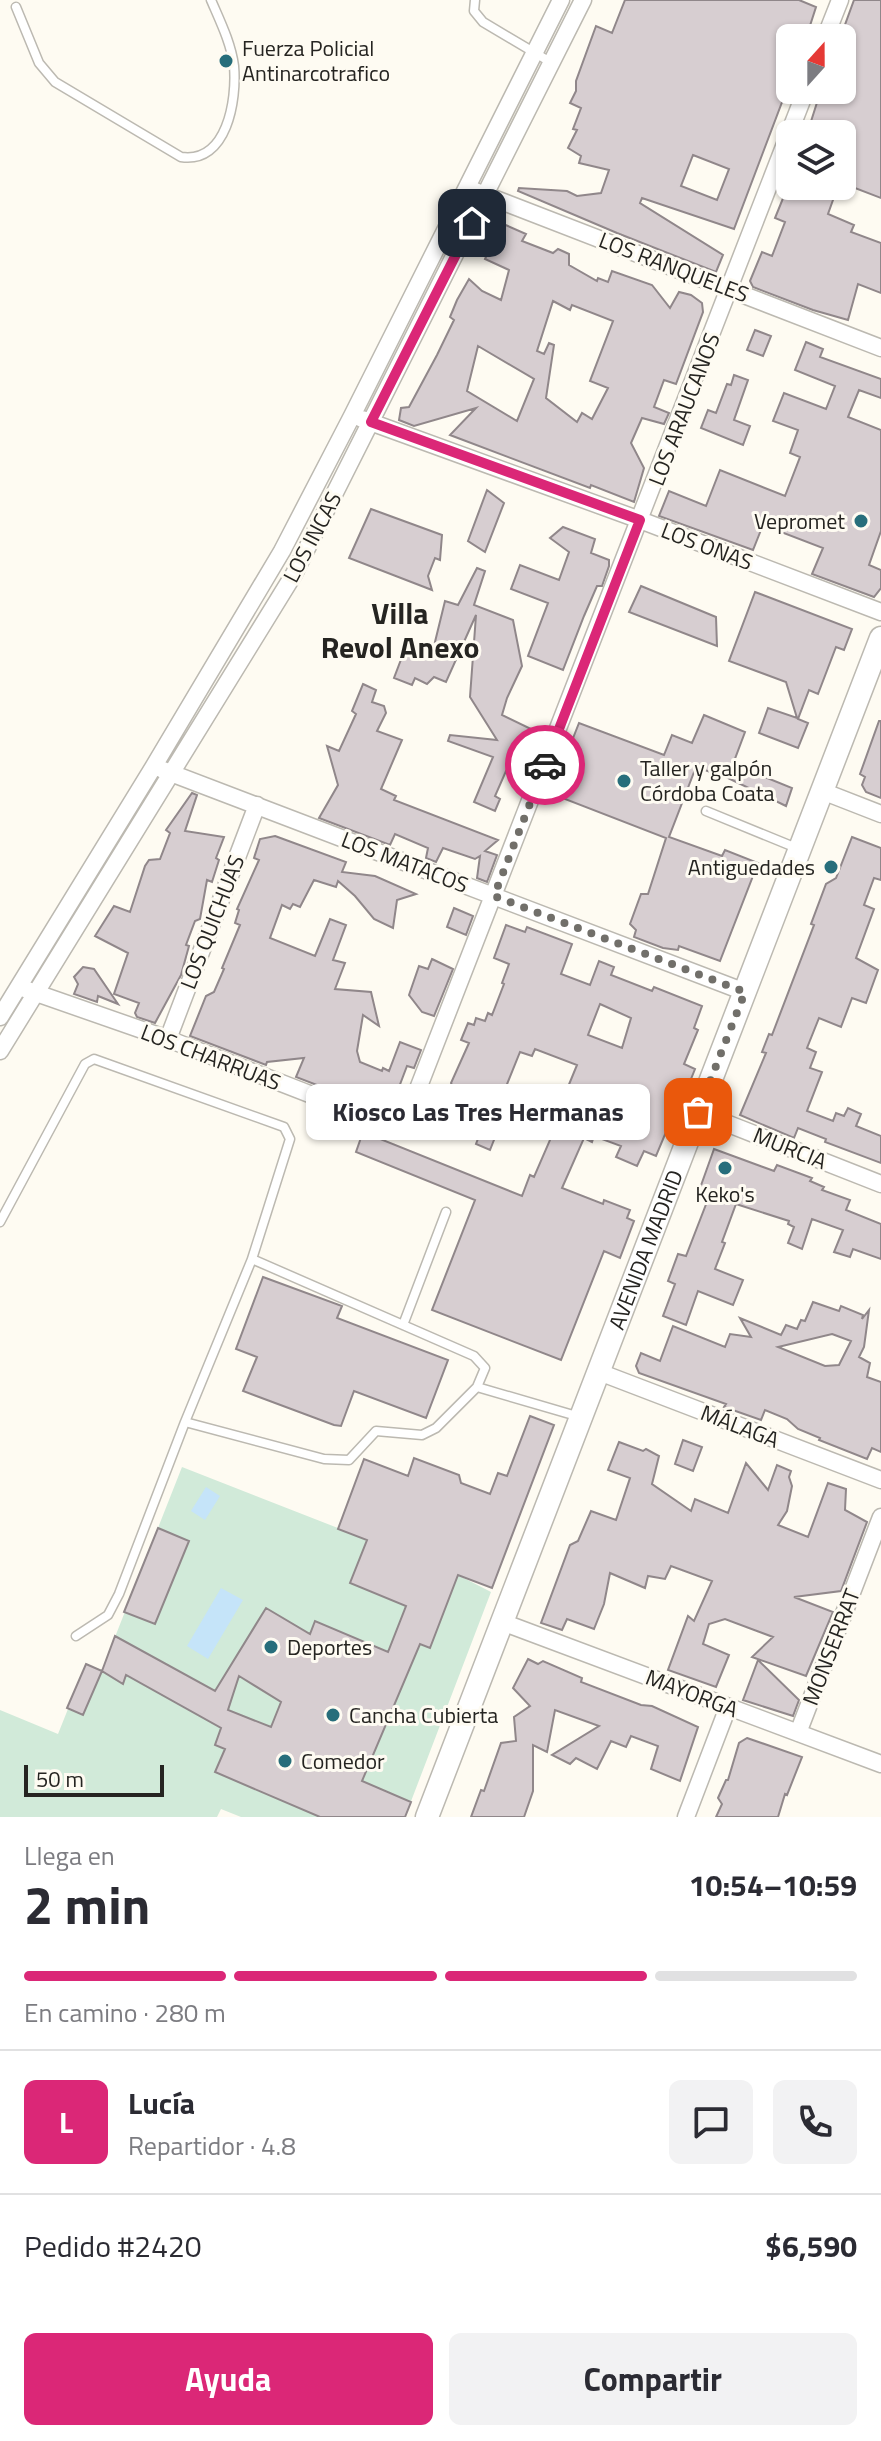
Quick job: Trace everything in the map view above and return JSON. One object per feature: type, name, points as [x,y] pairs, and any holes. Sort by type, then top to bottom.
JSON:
[{"type":"main road","name":"AVENIDA MADRID","points":[[427,1817],[881,638]]},
{"type":"street","name":"LOS INCAS","points":[[0,1017],[282,551],[561,0]]},
{"type":"street","name":"LOS INCAS","points":[[0,1051],[294,574],[583,0]]},
{"type":"street","points":[[831,24],[840,0]]},
{"type":"street","name":"LOS ARAUCANOS","points":[[402,1130],[801,104]]},
{"type":"street","name":"LOS RANQUELES","points":[[466,188],[881,348]]},
{"type":"street","name":"LOS ONAS","points":[[352,416],[640,520],[881,612]]},
{"type":"street","name":"LOS MATACOS","points":[[154,766],[745,992]]},
{"type":"street","points":[[822,791],[881,814]]},
{"type":"street","name":"LOS QUICHUAS","points":[[168,1039],[257,805]]},
{"type":"street","name":"LOS CHARRUAS","points":[[19,987],[168,1039],[402,1130]]},
{"type":"street","name":"MURCIA","points":[[698,1112],[881,1184]]},
{"type":"street","name":"MÁLAGA","points":[[599,1372],[881,1480]]},
{"type":"street","name":"MONSERRAT","points":[[798,1733],[881,1517]]},
{"type":"street","name":"MAYORGA","points":[[502,1622],[881,1764]]},
{"type":"street","points":[[686,1817],[728,1707]]},
{"type":"lane","points":[[16,7],[39,63],[55,82],[181,157],[191,159],[202,156],[219,141],[233,101],[234,66],[211,0]]},
{"type":"lane","points":[[475,0],[474,11],[483,22],[552,63]]},
{"type":"lane","points":[[706,811],[800,849]]},
{"type":"lane","points":[[0,1222],[85,1064],[94,1059],[284,1127],[290,1139],[252,1259],[119,1594],[108,1615],[76,1636]]},
{"type":"lane","points":[[403,1325],[446,1212]]},
{"type":"lane","points":[[185,1422],[324,1459],[349,1460],[376,1431],[422,1435],[436,1428],[477,1387],[485,1368],[474,1356],[252,1259]]},
{"type":"lane","points":[[477,1387],[581,1417]]},
{"type":"green space","points":[[182,1467],[458,1575],[491,1592],[405,1817],[241,1817],[221,1809],[217,1817],[0,1817],[0,1710],[58,1734],[86,1664],[102,1670]]},
{"type":"water","points":[[206,1487],[220,1496],[205,1520],[191,1511]]},
{"type":"water","points":[[221,1588],[243,1600],[208,1659],[187,1646]]},
{"type":"building","points":[[625,0],[799,0],[816,7],[811,24],[776,24],[776,104],[781,104],[734,229],[642,198],[640,203],[723,255],[716,272],[518,191],[519,188],[567,191],[577,196],[601,193],[609,170],[579,163],[581,156],[568,148],[577,130],[573,129],[581,108],[570,103],[596,26],[612,33]],"holes":[[[693,155],[729,169],[717,200],[681,186]]]},
{"type":"building","points":[[854,0],[881,0],[881,198],[856,188],[856,120],[811,120],[817,104],[856,104],[856,24],[845,24]]},
{"type":"building","points":[[782,200],[833,200],[828,214],[854,225],[851,232],[881,243],[881,293],[858,284],[848,320],[753,287],[750,281],[762,252],[772,256],[785,222],[775,218]]},
{"type":"building","points":[[501,223],[526,234],[522,241],[553,253],[558,249],[569,254],[569,265],[597,281],[598,278],[608,282],[612,271],[652,285],[670,308],[679,292],[691,295],[702,303],[703,312],[676,384],[664,380],[654,407],[669,413],[664,424],[642,418],[631,443],[644,468],[634,502],[450,435],[476,408],[414,426],[399,420],[401,408],[409,407],[437,355],[454,320],[450,317],[457,300],[469,279],[482,291],[501,300],[509,270],[485,259]],"holes":[[[553,301],[570,310],[572,305],[613,321],[590,381],[608,388],[592,419],[582,413],[577,422],[546,398],[554,345],[549,343],[544,354],[537,351]],[[478,346],[534,379],[517,421],[467,391]]]},
{"type":"building","points":[[755,330],[771,336],[763,356],[747,350]]},
{"type":"building","points":[[806,342],[823,349],[820,357],[881,379],[881,398],[859,390],[848,417],[881,430],[881,531],[869,565],[881,570],[881,588],[874,597],[812,574],[823,548],[763,525],[753,550],[659,516],[669,491],[706,506],[720,470],[785,496],[800,457],[790,453],[798,430],[773,421],[784,393],[826,409],[835,386],[795,370]]},
{"type":"building","points":[[734,375],[748,380],[734,420],[750,426],[743,445],[701,428],[708,410],[716,413],[727,384],[731,385]]},
{"type":"building","points":[[487,490],[504,503],[485,552],[468,541]]},
{"type":"building","points":[[371,509],[442,535],[440,560],[435,558],[428,576],[432,590],[349,558]]},
{"type":"building","points":[[563,527],[595,539],[591,553],[609,560],[609,566],[602,586],[597,586],[563,670],[528,656],[548,603],[511,589],[520,565],[559,580],[569,552],[550,538]]},
{"type":"building","points":[[477,568],[485,571],[474,605],[513,620],[522,666],[502,715],[531,729],[526,741],[539,746],[527,778],[506,771],[495,796],[500,799],[495,811],[474,802],[493,757],[448,741],[450,735],[497,740],[470,697],[476,615],[446,682],[434,677],[427,684],[415,678],[412,685],[394,678],[402,657],[415,656],[419,644],[433,650],[445,601],[458,605]]},
{"type":"building","points":[[641,586],[716,617],[717,646],[629,612]]},
{"type":"building","points":[[755,592],[852,629],[844,650],[836,647],[818,694],[809,690],[798,719],[808,723],[798,748],[759,733],[768,708],[797,718],[786,682],[729,661]]},
{"type":"building","points":[[363,684],[376,690],[372,702],[384,706],[386,713],[377,731],[402,740],[381,789],[396,796],[394,800],[498,840],[485,851],[497,855],[487,882],[477,878],[480,856],[475,859],[443,848],[436,862],[426,858],[428,848],[395,834],[390,845],[319,818],[338,785],[327,746],[339,751],[356,714],[352,711]]},
{"type":"building","points":[[704,715],[745,732],[733,764],[792,788],[786,806],[728,778],[696,767],[669,837],[722,856],[725,850],[758,863],[720,961],[679,946],[678,950],[663,948],[634,937],[636,930],[630,924],[641,894],[648,894],[666,838],[552,794],[555,786],[548,784],[560,754],[566,756],[579,723],[664,755],[672,735],[692,743]]},
{"type":"building","points":[[879,721],[881,798],[866,792],[862,785],[865,777],[860,774]]},
{"type":"building","points":[[192,793],[197,795],[185,831],[224,837],[212,882],[207,880],[200,919],[195,921],[186,945],[189,946],[181,975],[155,1023],[137,1017],[135,1013],[139,1003],[114,994],[128,953],[95,936],[114,906],[130,912],[145,866],[149,860],[160,859],[170,833],[166,830]]},
{"type":"building","points":[[275,836],[346,862],[342,872],[375,876],[416,894],[397,900],[393,928],[374,919],[338,881],[336,887],[314,880],[300,907],[293,904],[290,909],[282,905],[270,938],[315,956],[330,919],[346,925],[333,960],[345,963],[335,989],[371,992],[379,1026],[363,1015],[357,1051],[360,1062],[389,1071],[400,1042],[421,1050],[414,1068],[407,1066],[396,1095],[373,1086],[366,1104],[296,1077],[304,1058],[267,1062],[266,1065],[190,1036],[206,996],[214,992],[240,925],[235,923],[237,909],[259,860],[254,858],[260,839]]},
{"type":"building","points":[[852,837],[881,848],[881,880],[874,878],[864,905],[874,909],[856,958],[878,970],[866,1003],[852,998],[841,1027],[819,1018],[807,1048],[816,1052],[810,1068],[822,1072],[807,1111],[833,1121],[836,1113],[844,1116],[848,1108],[861,1114],[856,1126],[881,1136],[881,1163],[825,1142],[826,1139],[798,1128],[794,1138],[740,1115],[814,925],[811,924],[826,884],[836,878]]},
{"type":"building","points":[[454,908],[473,916],[466,935],[447,927]]},
{"type":"building","points":[[506,925],[525,932],[527,927],[572,944],[561,974],[590,985],[599,961],[614,967],[611,975],[652,991],[654,987],[702,1006],[694,1028],[698,1030],[684,1064],[695,1069],[656,1156],[644,1151],[637,1166],[616,1157],[621,1146],[594,1136],[592,1142],[584,1138],[562,1188],[603,1204],[604,1200],[630,1210],[627,1218],[634,1221],[620,1258],[604,1251],[561,1360],[432,1310],[475,1200],[356,1152],[363,1132],[522,1196],[530,1175],[534,1177],[560,1117],[556,1116],[577,1065],[535,1049],[532,1056],[520,1052],[497,1109],[505,1112],[490,1150],[476,1144],[490,1107],[456,1094],[451,1083],[469,1043],[461,1040],[468,1023],[474,1025],[476,1018],[485,1021],[488,1013],[492,1015],[504,984],[509,964],[494,958]],"holes":[[[600,1004],[631,1018],[622,1048],[588,1035]]]},
{"type":"building","points":[[432,959],[453,969],[434,1016],[422,1012],[409,995],[419,966],[428,969]]},
{"type":"building","points":[[83,967],[94,969],[118,1004],[98,996],[97,1002],[74,994],[78,984],[74,977]]},
{"type":"building","points":[[714,1149],[774,1171],[777,1165],[812,1178],[810,1181],[824,1187],[822,1190],[850,1200],[846,1210],[881,1224],[881,1259],[853,1249],[850,1257],[834,1252],[843,1230],[812,1219],[802,1249],[788,1243],[794,1227],[788,1224],[789,1221],[736,1204],[715,1269],[743,1280],[733,1305],[698,1291],[686,1325],[663,1316],[675,1284],[668,1281],[678,1254],[686,1256],[710,1194],[699,1191]]},
{"type":"building","points":[[263,1277],[342,1306],[337,1318],[448,1360],[426,1418],[354,1391],[341,1426],[334,1425],[243,1391],[257,1357],[236,1349]]},
{"type":"building","points":[[813,1302],[839,1311],[841,1306],[863,1315],[862,1319],[869,1310],[864,1347],[859,1357],[870,1363],[867,1377],[881,1382],[881,1452],[872,1448],[867,1459],[819,1440],[787,1419],[765,1410],[761,1420],[639,1373],[636,1366],[641,1353],[660,1361],[673,1326],[725,1347],[730,1334],[751,1337],[740,1318],[781,1335],[786,1325],[797,1329],[801,1320],[805,1321]],"holes":[[[832,1334],[851,1341],[839,1365],[825,1366],[778,1347]]]},
{"type":"building","points":[[530,1416],[554,1425],[492,1588],[458,1575],[430,1648],[420,1644],[362,1781],[411,1802],[405,1817],[320,1817],[215,1772],[225,1749],[215,1745],[221,1728],[126,1675],[123,1684],[102,1671],[115,1636],[215,1691],[266,1608],[310,1634],[315,1621],[388,1652],[406,1606],[350,1583],[367,1540],[338,1529],[364,1459],[408,1476],[414,1458],[459,1475],[461,1483],[490,1494],[498,1473],[507,1476]],"holes":[[[239,1676],[281,1702],[271,1727],[228,1710]]]},
{"type":"building","points":[[683,1440],[702,1447],[693,1471],[675,1464]]},
{"type":"building","points":[[619,1442],[659,1456],[652,1484],[691,1511],[695,1499],[728,1513],[746,1463],[768,1490],[777,1465],[791,1471],[792,1486],[787,1511],[778,1525],[808,1537],[828,1483],[846,1489],[845,1510],[867,1522],[841,1591],[794,1597],[833,1612],[806,1676],[752,1657],[773,1637],[725,1619],[709,1624],[703,1644],[729,1655],[716,1687],[668,1670],[688,1616],[694,1621],[712,1581],[671,1566],[665,1579],[648,1576],[645,1588],[610,1573],[604,1604],[594,1629],[567,1619],[562,1630],[541,1623],[570,1545],[578,1541],[591,1511],[616,1520],[630,1478],[608,1470]]},
{"type":"building","points":[[158,1528],[189,1541],[155,1624],[124,1612]]},
{"type":"building","points":[[528,1659],[538,1664],[543,1661],[582,1678],[581,1682],[641,1705],[652,1706],[698,1727],[680,1781],[651,1769],[658,1746],[631,1736],[626,1747],[611,1741],[597,1769],[576,1758],[570,1764],[552,1755],[599,1726],[555,1710],[547,1752],[533,1745],[533,1791],[524,1817],[471,1817],[501,1743],[516,1741],[514,1717],[530,1706],[513,1688]]},
{"type":"building","points":[[758,1660],[799,1700],[793,1716],[743,1700]]},
{"type":"building","points":[[86,1664],[102,1671],[83,1715],[67,1708]]},
{"type":"building","points":[[747,1738],[802,1757],[778,1817],[716,1817],[722,1804],[718,1798],[728,1780],[739,1743]]},
{"type":"way so far","points":[[545,765],[494,896],[745,992],[698,1112]]},
{"type":"place","name":"Fuerza Policial Antinarcotrafico","points":[[226,61]]},
{"type":"place","name":"Vepromet","points":[[861,521]]},
{"type":"place","name":"Taller y galpón Córdoba Coata","points":[[624,781]]},
{"type":"place","name":"Antiguedades","points":[[831,867]]},
{"type":"place","name":"Kiosco Las Tres Hermanas","points":[[698,1112]]},
{"type":"place","name":"Keko's","points":[[725,1168]]},
{"type":"place","name":"Deportes","points":[[271,1647]]},
{"type":"place","name":"Cancha Cubierta","points":[[333,1715]]},
{"type":"place","name":"Comedor","points":[[285,1761]]},
{"type":"district","name":"Villa Revol Anexo","points":[[400,630]]},
{"type":"route","points":[[472,223],[371,422],[640,520],[545,765]]}]
